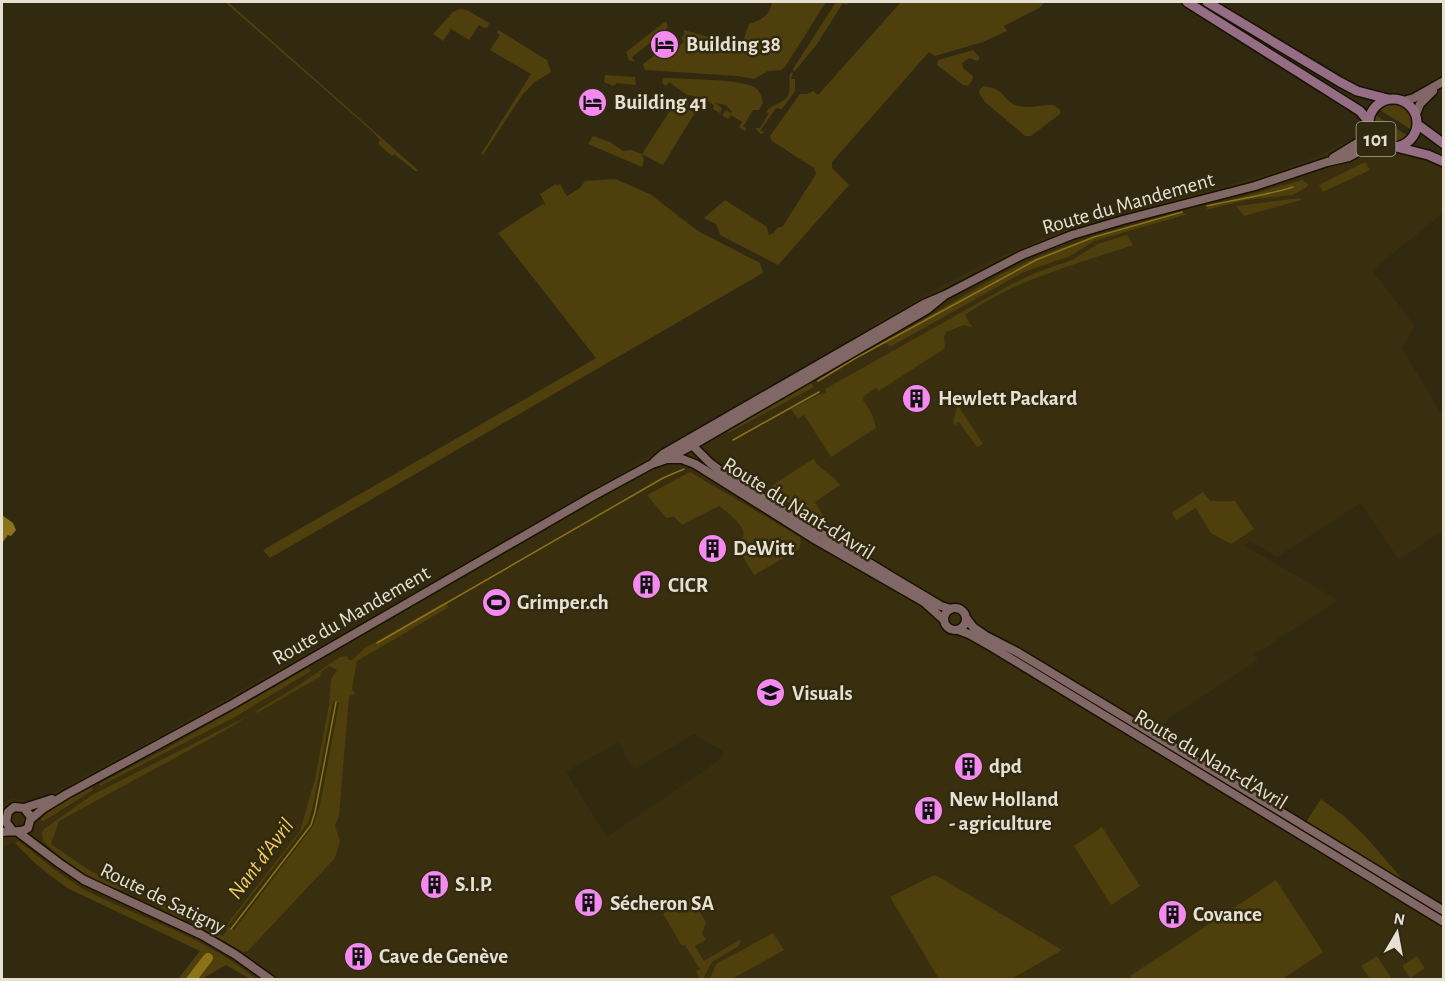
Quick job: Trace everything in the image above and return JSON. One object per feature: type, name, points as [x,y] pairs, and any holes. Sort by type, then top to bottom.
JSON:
[{"type":"main road","name":"101","points":[[1187,2],[1360,111],[1374,137],[1381,144],[1428,155],[1443,162]]},
{"type":"main road","name":"101","points":[[1207,2],[1357,91],[1403,101],[1410,106],[1416,114],[1417,124],[1414,134],[1402,145],[1393,147]]},
{"type":"main road","points":[[1403,101],[1414,98],[1443,81]]},
{"type":"main road","points":[[1416,114],[1420,104],[1443,81]]},
{"type":"main road","name":"101","points":[[1369,125],[1373,109],[1388,99]]},
{"type":"main road","name":"101","points":[[1417,124],[1443,144]]},
{"type":"main road","name":"Route du Mandement","points":[[1327,162],[1364,139],[1369,125]]},
{"type":"main road","name":"Route du Mandement","points":[[31,823],[44,808],[67,794],[232,704],[652,464],[667,459],[924,303],[945,295],[1022,255],[1072,235],[1132,217],[1255,186],[1349,157],[1369,146],[1381,144]]},
{"type":"main road","name":"Route du Mandement","points":[[652,464],[663,454],[708,436],[928,309],[945,295]]},
{"type":"main road","name":"Route du Nant-d'Avril","points":[[702,455],[708,436]]},
{"type":"main road","name":"Route du Nant-d'Avril","points":[[688,445],[751,491],[941,606],[951,609]]},
{"type":"main road","name":"Route du Nant-d'Avril","points":[[688,445],[695,464]]},
{"type":"main road","name":"Route du Nant-d'Avril","points":[[667,459],[682,459],[695,464],[816,540],[924,602],[944,620]]},
{"type":"main road","points":[[951,609],[961,609],[967,619],[965,625],[958,630],[948,628],[944,620],[946,612],[951,609]]},
{"type":"main road","name":"Route du Nant-d'Avril","points":[[967,619],[986,636],[1017,652],[1443,911]]},
{"type":"main road","name":"Route du Nant-d'Avril","points":[[958,630],[992,647],[1443,922]]},
{"type":"main road","name":"Route du Mandement","points":[[24,808],[67,794]]},
{"type":"main road","points":[[2,832],[15,831],[26,830],[31,823],[30,813],[17,806],[11,808],[4,819],[15,831]]},
{"type":"main road","name":"Route de Satigny","points":[[31,823],[40,848]]},
{"type":"main road","name":"Route de Satigny","points":[[15,831],[84,880],[202,935],[236,955],[271,980]]},
{"type":"shaded area","points":[[225,2],[228,2],[419,171],[415,171],[394,154],[392,156],[378,144],[380,140],[373,132]]},
{"type":"shaded area","points":[[772,2],[826,2],[781,70],[768,71],[754,79],[645,70],[643,64],[667,46],[671,52],[684,42],[681,38],[684,36],[684,30],[730,43],[743,41],[749,24],[765,16]]},
{"type":"shaded area","points":[[836,2],[848,3],[847,5],[843,3],[817,44],[794,72],[793,69]]},
{"type":"shaded area","points":[[901,2],[1045,2],[1039,8],[1004,26],[1007,31],[983,42],[935,56],[929,52],[832,162],[832,168],[849,185],[778,265],[720,235],[716,224],[704,218],[725,200],[767,227],[769,235],[783,226],[816,174],[814,168],[772,141],[770,136],[800,94],[813,91],[818,95]]},
{"type":"shaded area","points":[[459,9],[467,10],[489,23],[488,27],[479,25],[469,40],[451,29],[443,41],[433,34],[453,12]]},
{"type":"shaded area","points":[[666,21],[668,27],[665,31],[632,57],[635,62],[629,60],[626,52]]},
{"type":"shaded area","points":[[498,30],[547,60],[551,72],[535,82],[522,95],[483,155],[481,154],[531,74],[490,50],[500,35],[497,33]]},
{"type":"shaded area","points":[[973,50],[980,58],[977,61],[970,58],[962,63],[963,68],[973,76],[968,86],[963,85],[937,65],[938,60]]},
{"type":"shaded area","points":[[791,72],[793,73],[791,79],[795,79],[795,91],[782,109],[776,108],[760,131],[765,132],[761,134],[755,128],[760,128],[769,113],[766,112],[768,109],[787,97],[790,91]]},
{"type":"shaded area","points":[[605,75],[635,77],[636,85],[617,83],[613,86],[604,82]]},
{"type":"shaded area","points":[[664,78],[747,84],[757,90],[763,103],[759,110],[753,110],[743,127],[746,128],[745,131],[739,127],[742,122],[731,115],[728,119],[722,115],[726,110],[732,112],[726,105],[715,103],[722,108],[720,113],[713,109],[714,105],[703,98],[700,103],[694,96],[687,95],[669,82],[666,86],[662,81]]},
{"type":"shaded area","points":[[984,86],[1000,92],[1016,105],[1026,107],[1054,105],[1060,110],[1060,114],[1031,136],[1025,136],[985,102],[979,93]]},
{"type":"shaded area","points":[[680,95],[689,103],[699,106],[663,165],[642,154]]},
{"type":"shaded area","points":[[1389,103],[1395,103],[1408,110],[1413,124],[1412,130],[1378,109]]},
{"type":"shaded area","points":[[1375,115],[1408,136],[1396,142],[1382,139],[1374,128]]},
{"type":"shaded area","points":[[593,136],[610,142],[623,151],[631,150],[642,154],[644,160],[642,167],[588,144]]},
{"type":"shaded area","points":[[1348,141],[1381,150],[1427,158],[1443,169],[1443,213],[1372,270],[1415,326],[1402,348],[1443,417],[1443,530],[1399,560],[1361,503],[1277,557],[1250,541],[1244,545],[1338,600],[1254,655],[1258,660],[1166,720],[1162,730],[1165,736],[1443,905],[1443,979],[256,979],[242,968],[80,887],[54,871],[18,841],[2,847],[3,804],[12,798],[25,801],[43,798],[150,741],[394,604],[857,336],[884,318],[977,267],[1059,231],[1277,171],[1318,156]],"holes":[[[690,472],[718,506],[682,525],[674,517],[666,518]],[[694,734],[721,750],[723,754],[721,759],[607,837],[566,772],[618,742],[634,770]]]},
{"type":"shaded area","points":[[1365,162],[1370,170],[1323,192],[1319,185]]},
{"type":"shaded area","points":[[615,179],[650,194],[698,231],[760,263],[763,273],[270,558],[263,550],[596,358],[498,233],[543,204],[546,206],[540,194],[556,184],[557,186],[560,184],[567,196],[580,188],[585,181]]},
{"type":"shaded area","points":[[1302,180],[1308,184],[1307,187],[1293,195],[1246,200],[1206,210],[1209,206]]},
{"type":"shaded area","points":[[1300,198],[1301,200],[1244,216],[1236,206]]},
{"type":"shaded area","points":[[1181,213],[1188,214],[1094,241],[1070,256],[1024,272],[890,347],[885,342],[1001,274],[1042,255],[1095,236]]},
{"type":"shaded area","points":[[1127,235],[1133,245],[1024,283],[1003,292],[965,315],[972,327],[964,325],[946,332],[945,348],[879,391],[876,388],[864,396],[863,400],[872,414],[876,428],[831,457],[804,415],[798,419],[791,409],[826,393],[825,389],[1010,285],[1072,260],[1098,244]]},
{"type":"shaded area","points":[[811,382],[814,387],[728,433],[727,430]]},
{"type":"shaded area","points":[[957,407],[983,444],[977,447],[959,422],[956,426],[953,422]]},
{"type":"shaded area","points":[[813,459],[840,485],[815,502],[831,529],[767,489]]},
{"type":"shaded area","points":[[690,472],[800,537],[799,549],[754,575],[735,543],[741,539],[742,529],[734,518],[719,506],[682,525],[674,517],[666,518],[647,495]]},
{"type":"shaded area","points":[[1203,492],[1210,501],[1235,501],[1254,529],[1231,544],[1211,533],[1196,508],[1176,520],[1172,513]]},
{"type":"shaded area","points":[[2,515],[13,523],[16,530],[2,543]]},
{"type":"shaded area","points":[[445,602],[449,607],[357,661],[352,688],[355,694],[349,696],[339,816],[335,826],[340,841],[335,858],[248,951],[243,952],[197,925],[196,921],[223,936],[228,923],[300,831],[315,779],[329,705],[331,679],[337,670],[329,666],[320,673],[321,676],[257,713],[256,711],[340,657],[347,656],[349,660],[352,660],[365,648]],"holes":[[[333,701],[339,703],[320,805],[313,826],[234,930],[228,926],[308,823]]]},
{"type":"shaded area","points":[[308,668],[311,671],[235,717],[100,786],[99,784]]},
{"type":"shaded area","points":[[248,716],[59,821],[51,844],[87,869],[128,889],[131,882],[137,878],[141,884],[132,891],[109,886],[84,874],[43,841],[44,829],[92,795]]},
{"type":"shaded area","points":[[92,787],[93,790],[44,821],[40,820],[57,805]]},
{"type":"shaded area","points":[[1321,799],[1344,816],[1366,837],[1404,881],[1306,822]]},
{"type":"shaded area","points":[[1102,827],[1140,886],[1111,905],[1074,846]]},
{"type":"shaded area","points":[[18,841],[82,888],[198,942],[238,965],[256,979],[250,979],[226,965],[202,979],[195,979],[211,959],[206,955],[187,979],[178,979],[200,951],[67,888],[37,865],[15,843]]},
{"type":"shaded area","points":[[934,875],[1062,950],[1011,979],[939,979],[890,897]]},
{"type":"shaded area","points":[[1276,880],[1323,952],[1282,979],[1135,980],[1130,976]]},
{"type":"shaded area","points":[[162,894],[164,899],[161,904],[170,908],[177,902],[179,903],[176,910],[180,913],[190,907],[185,918],[182,919],[149,901],[148,899]]},
{"type":"shaded area","points":[[692,898],[706,923],[702,933],[706,940],[695,946],[704,961],[741,939],[739,946],[712,962],[703,979],[700,979],[696,971],[700,969],[685,945],[682,946],[663,914]]},
{"type":"shaded area","points":[[773,933],[784,950],[732,979],[710,979],[716,964]]},
{"type":"shaded area","points":[[1377,956],[1392,979],[1370,979],[1361,966]]},
{"type":"shaded area","points":[[1417,956],[1425,968],[1410,978],[1402,966]]},
{"type":"waterway","points":[[1207,206],[1293,187]]},
{"type":"waterway","points":[[818,381],[1036,260],[1094,237],[1182,212]]},
{"type":"waterway","points":[[733,440],[819,392]]},
{"type":"waterway","points":[[377,643],[663,478],[684,469]]},
{"type":"waterway","name":"Nant d'Avril","points":[[231,929],[311,825],[336,702]]},
{"type":"waterway","name":"Nant d'Avril","points":[[191,980],[208,958]]},
{"type":"place","name":"Building 38","points":[[665,44]]},
{"type":"place","name":"Building 41","points":[[593,102]]},
{"type":"place","name":"Hewlett Packard","points":[[917,398]]},
{"type":"place","name":"DeWitt","points":[[712,548]]},
{"type":"place","name":"CICR","points":[[647,585]]},
{"type":"place","name":"Grimper.ch","points":[[496,602]]},
{"type":"place","name":"Visuals","points":[[771,693]]},
{"type":"place","name":"dpd","points":[[968,766]]},
{"type":"place","name":"New Holland - agriculture","points":[[928,811]]},
{"type":"place","name":"S.I.P.","points":[[434,884]]},
{"type":"place","name":"Sécheron SA","points":[[589,903]]},
{"type":"place","name":"Covance","points":[[1172,914]]},
{"type":"place","name":"Cave de Genève","points":[[358,956]]}]
